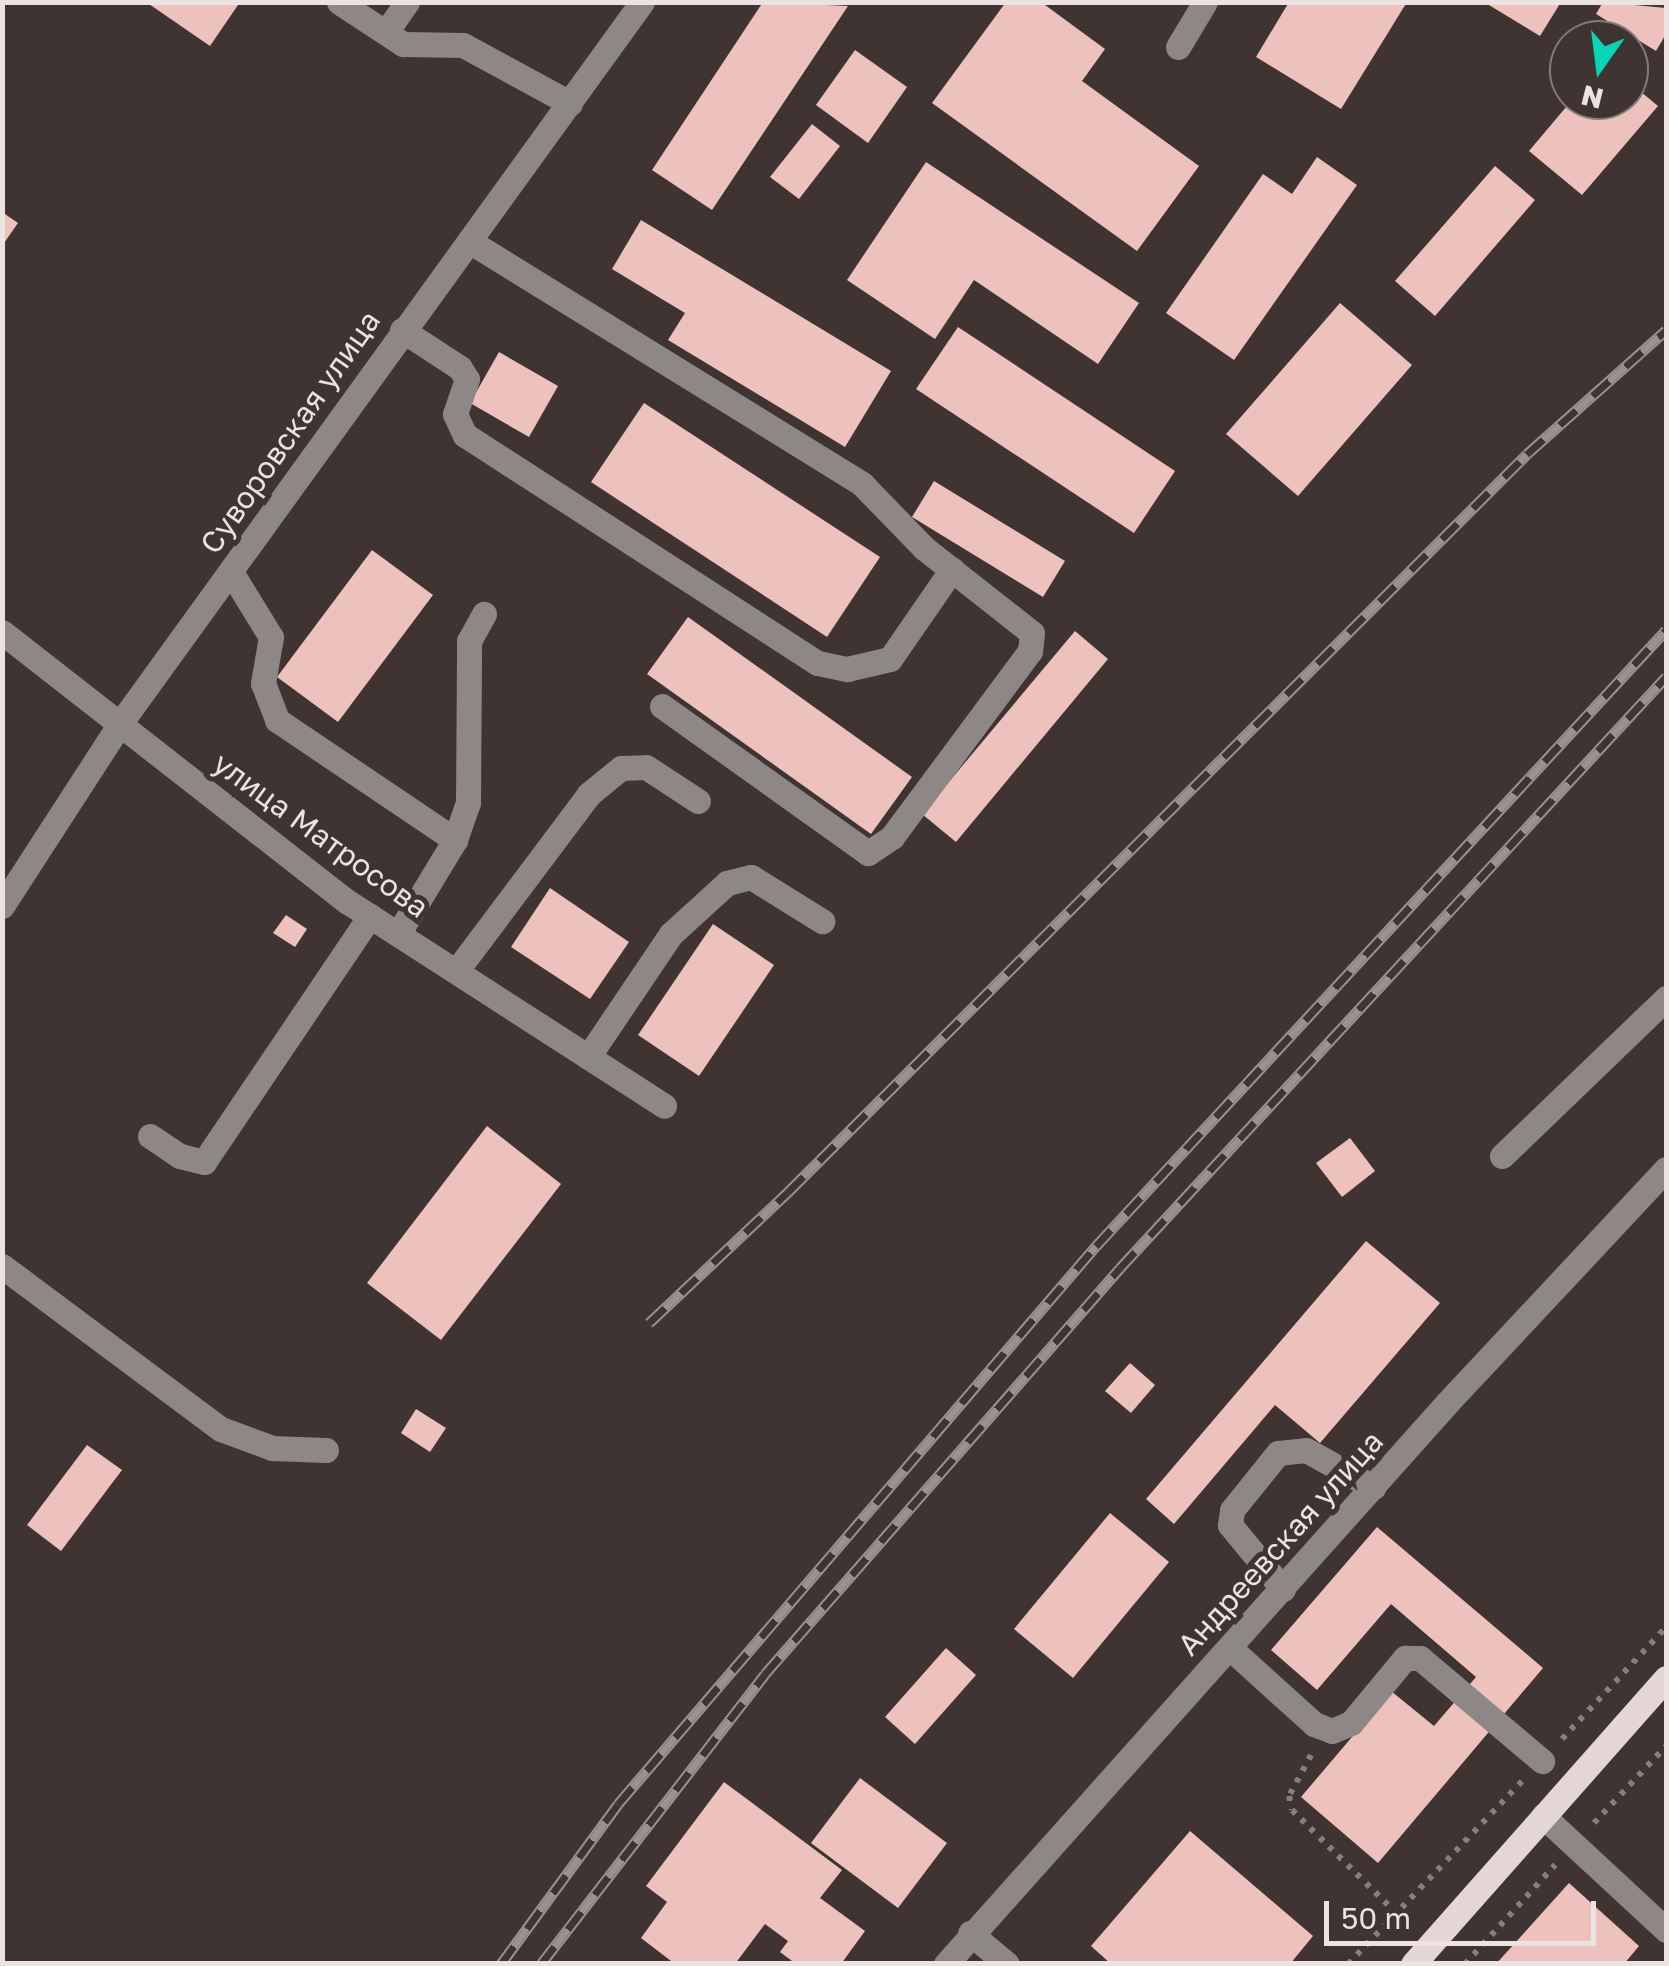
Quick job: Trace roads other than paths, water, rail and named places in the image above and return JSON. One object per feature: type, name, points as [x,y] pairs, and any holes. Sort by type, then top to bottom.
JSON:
[{"type":"main road","points":[[1413,1964],[1666,1678]]},
{"type":"street","points":[[339,2],[404,44],[463,46],[570,102]]},
{"type":"street","points":[[386,32],[407,2]]},
{"type":"street","name":"Суворовская улица","points":[[2,906],[119,725],[642,2]]},
{"type":"street","points":[[1178,47],[1205,2]]},
{"type":"street","points":[[468,241],[862,484],[952,569],[1022,620],[1032,633],[1030,651],[880,850],[868,853],[662,706]]},
{"type":"street","points":[[402,330],[460,368],[467,379],[455,414],[465,436],[818,664],[847,669],[890,659],[952,569]]},
{"type":"street","points":[[230,572],[271,636],[263,683],[277,720],[455,840]]},
{"type":"street","points":[[398,934],[455,840],[472,754],[469,641],[484,614]]},
{"type":"street","name":"улица Матросова","points":[[2,632],[370,916],[664,1106]]},
{"type":"street","points":[[457,970],[589,794],[621,768],[646,767],[698,802]]},
{"type":"street","points":[[588,1057],[671,934],[727,883],[750,877],[822,921]]},
{"type":"street","points":[[150,1136],[180,1156],[204,1162],[370,916]]},
{"type":"street","points":[[1502,1156],[1666,998]]},
{"type":"street","name":"Андреевская улица","points":[[946,1964],[1373,1488],[1666,1169]]},
{"type":"street","points":[[2,1266],[221,1429],[272,1448],[326,1450]]},
{"type":"street","points":[[1284,1589],[1230,1525],[1232,1510],[1278,1452],[1306,1450],[1373,1488]]},
{"type":"street","points":[[1231,1648],[1314,1724],[1342,1730],[1405,1658],[1420,1658],[1542,1761]]},
{"type":"street","points":[[1544,1816],[1666,1930]]},
{"type":"street","points":[[970,1933],[1008,1964]]},
{"type":"railway","points":[[649,1323],[788,1192],[1527,454],[1666,330]]},
{"type":"railway","points":[[501,1964],[618,1804],[1096,1246],[1666,630]]},
{"type":"railway","points":[[541,1964],[765,1674],[1120,1268],[1666,677]]}]
